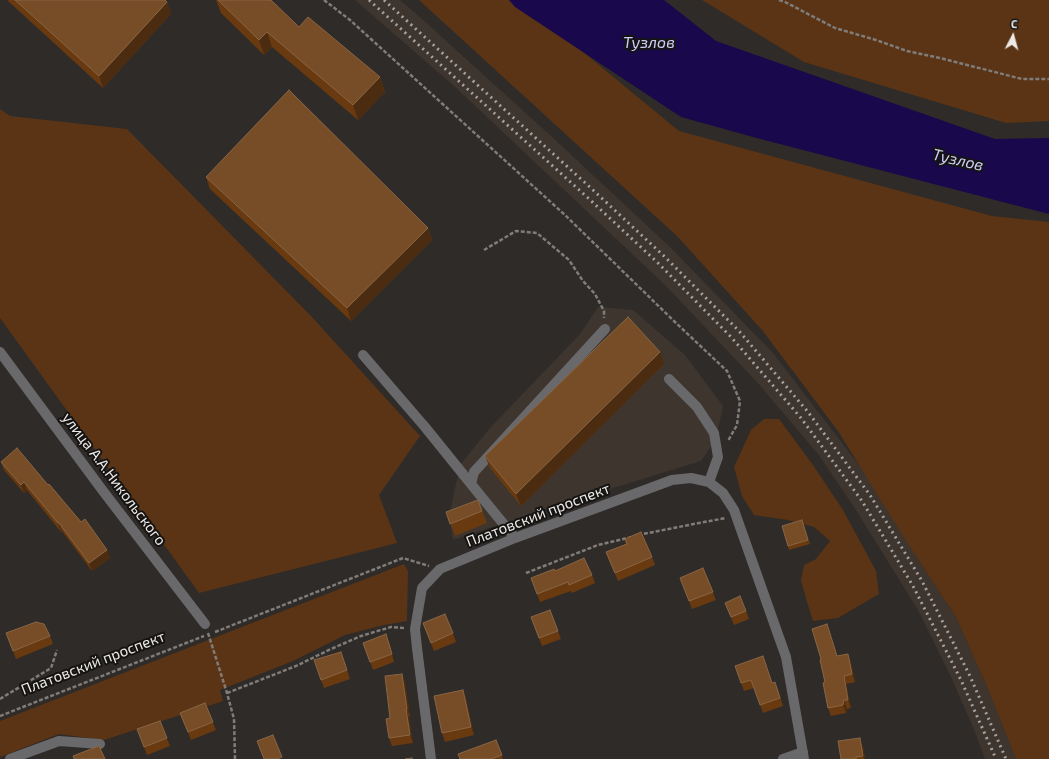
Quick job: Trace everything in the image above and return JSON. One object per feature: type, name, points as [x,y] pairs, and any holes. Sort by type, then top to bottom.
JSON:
[{"type":"street","points":[[470,484],[474,472],[605,329]]},
{"type":"street","name":"улица А.А.Никольского","points":[[0,352],[103,490],[206,624]]},
{"type":"street","points":[[363,355],[425,427],[515,538]]},
{"type":"street","points":[[669,379],[697,407],[714,433],[718,457],[708,482],[723,492],[734,510],[786,657],[804,755],[783,759]]},
{"type":"street","name":"Платовский проспект","points":[[415,628],[422,588],[440,570],[515,538],[672,480],[690,478],[708,482]]},
{"type":"street","points":[[415,628],[431,759]]},
{"type":"street","points":[[10,759],[59,741],[100,744]]},
{"type":"path","points":[[324,0],[350,20],[565,215],[727,371],[740,401],[737,425],[718,457]]},
{"type":"path","points":[[779,0],[835,28],[907,51],[1022,79],[1049,79]]},
{"type":"path","points":[[484,250],[516,231],[537,233],[570,260],[583,281],[595,294],[604,311],[605,329]]},
{"type":"path","points":[[526,573],[598,545],[642,534],[736,517]]},
{"type":"path","points":[[225,628],[404,558],[440,570]]},
{"type":"path","points":[[206,624],[234,719],[235,759]]},
{"type":"path","points":[[227,693],[296,666],[361,636],[391,627],[415,628]]},
{"type":"path","name":"Платовский проспект","points":[[0,716],[196,639]]},
{"type":"path","points":[[0,699],[52,668],[57,650]]},
{"type":"shaded area","points":[[355,0],[400,0],[551,136],[670,247],[773,353],[862,469],[906,541],[956,617],[988,689],[1016,759],[985,759],[952,679],[918,610],[854,507],[818,454],[756,381],[665,285],[454,86]]},
{"type":"shaded area","points":[[419,0],[520,0],[679,131],[992,216],[1049,222],[1049,759],[1016,759],[988,689],[956,617],[906,541],[838,431],[762,330],[678,237]]},
{"type":"shaded area","points":[[702,0],[1049,0],[1049,121],[1006,123],[804,62]]},
{"type":"shaded area","points":[[0,109],[10,116],[127,129],[312,317],[420,436],[379,495],[397,543],[199,593],[0,318]]},
{"type":"shaded area","points":[[598,307],[633,310],[685,355],[723,406],[716,439],[701,461],[558,505],[453,540],[449,517],[460,465],[490,428],[581,333]]},
{"type":"shaded area","points":[[764,419],[779,419],[813,465],[843,510],[876,571],[879,594],[838,618],[813,621],[801,580],[804,565],[816,559],[830,541],[814,527],[788,520],[754,515],[742,496],[734,467],[751,430]]},
{"type":"shaded area","points":[[404,564],[408,571],[407,621],[345,635],[293,661],[220,690],[223,701],[104,740],[59,734],[0,757],[0,721]]},
{"type":"water","name":"Тузлов","points":[[509,0],[664,0],[716,41],[995,139],[1049,138],[1049,214],[681,117],[515,7]]},
{"type":"building","points":[[15,0],[165,0],[167,2],[99,76]]},
{"type":"building","points":[[218,0],[271,0],[299,27],[308,17],[380,77],[353,105],[267,32],[259,40]]},
{"type":"building","points":[[289,90],[428,228],[347,308],[206,177]]},
{"type":"building","points":[[628,317],[660,352],[516,494],[485,456]]},
{"type":"building","points":[[17,448],[81,522],[85,519],[107,550],[89,563],[59,523],[24,482],[21,485],[1,462]]},
{"type":"building","points":[[478,500],[482,511],[450,524],[446,512]]},
{"type":"building","points":[[802,520],[808,540],[788,546],[782,526]]},
{"type":"building","points":[[641,532],[652,557],[615,573],[606,552],[627,544],[625,539]]},
{"type":"building","points":[[584,558],[592,575],[569,585],[568,582],[537,594],[531,578],[554,569],[555,571]]},
{"type":"building","points":[[703,568],[713,592],[689,601],[680,578]]},
{"type":"building","points":[[740,596],[746,611],[731,617],[725,603]]},
{"type":"building","points":[[550,610],[558,631],[539,638],[531,617]]},
{"type":"building","points":[[445,614],[453,633],[431,643],[423,623]]},
{"type":"building","points":[[36,622],[44,624],[50,636],[13,651],[6,633]]},
{"type":"building","points":[[827,624],[837,656],[848,654],[852,674],[844,676],[848,700],[844,700],[843,705],[828,708],[823,683],[825,682],[821,659],[812,629]]},
{"type":"building","points":[[386,634],[392,654],[370,662],[363,643]]},
{"type":"building","points":[[341,652],[347,670],[321,680],[314,660]]},
{"type":"building","points":[[763,656],[772,683],[775,682],[780,698],[760,705],[751,680],[741,683],[735,666]]},
{"type":"building","points":[[402,674],[410,735],[389,738],[386,719],[390,718],[385,676]]},
{"type":"building","points":[[463,690],[471,727],[442,733],[434,696]]},
{"type":"building","points":[[205,703],[213,722],[188,732],[180,713]]},
{"type":"building","points":[[160,721],[167,738],[144,747],[137,729]]},
{"type":"building","points":[[273,735],[282,757],[277,759],[264,759],[257,741]]},
{"type":"building","points":[[860,738],[863,756],[856,757],[856,759],[841,759],[838,741]]},
{"type":"building","points":[[496,740],[502,755],[491,759],[460,759],[458,754]]},
{"type":"building","points":[[99,746],[105,759],[74,759],[73,756]]},
{"type":"railway","points":[[369,0],[658,263],[732,338],[801,418],[862,501],[913,586],[961,680],[996,759]]},
{"type":"railway","points":[[384,0],[665,257],[739,331],[808,412],[870,495],[922,581],[970,676],[1006,759]]}]
